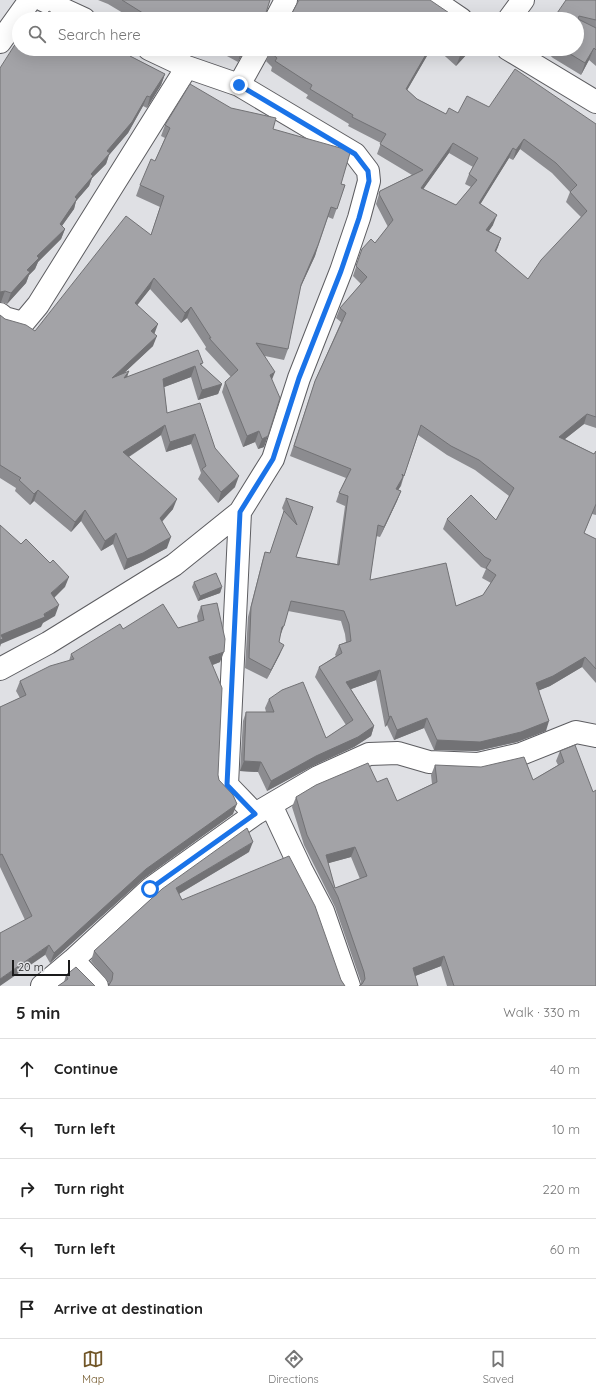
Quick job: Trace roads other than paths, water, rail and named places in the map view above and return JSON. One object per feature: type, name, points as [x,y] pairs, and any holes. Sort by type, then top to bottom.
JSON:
[{"type":"street","points":[[21,12],[30,0]]},
{"type":"street","points":[[43,0],[69,12]]},
{"type":"street","points":[[280,12],[286,0]]},
{"type":"street","points":[[433,0],[451,12]]},
{"type":"street","points":[[514,12],[523,0]]},
{"type":"street","points":[[0,42],[12,25]]},
{"type":"street","points":[[0,669],[48,643],[174,565],[240,512],[273,459],[299,378],[354,233],[369,181],[368,171],[355,154],[239,85],[187,67],[164,56]]},
{"type":"street","points":[[239,85],[255,56]]},
{"type":"street","points":[[520,56],[596,102]]},
{"type":"street","points":[[0,314],[5,318],[23,323],[38,305],[187,67]]},
{"type":"street","points":[[240,512],[227,785],[263,809],[301,869],[323,911],[349,986]]},
{"type":"street","points":[[42,986],[73,960],[150,889],[263,809],[318,777],[369,754],[398,753],[429,762],[478,764],[521,754],[576,732],[596,736]]},
{"type":"street","points":[[73,960],[97,986]]}]
